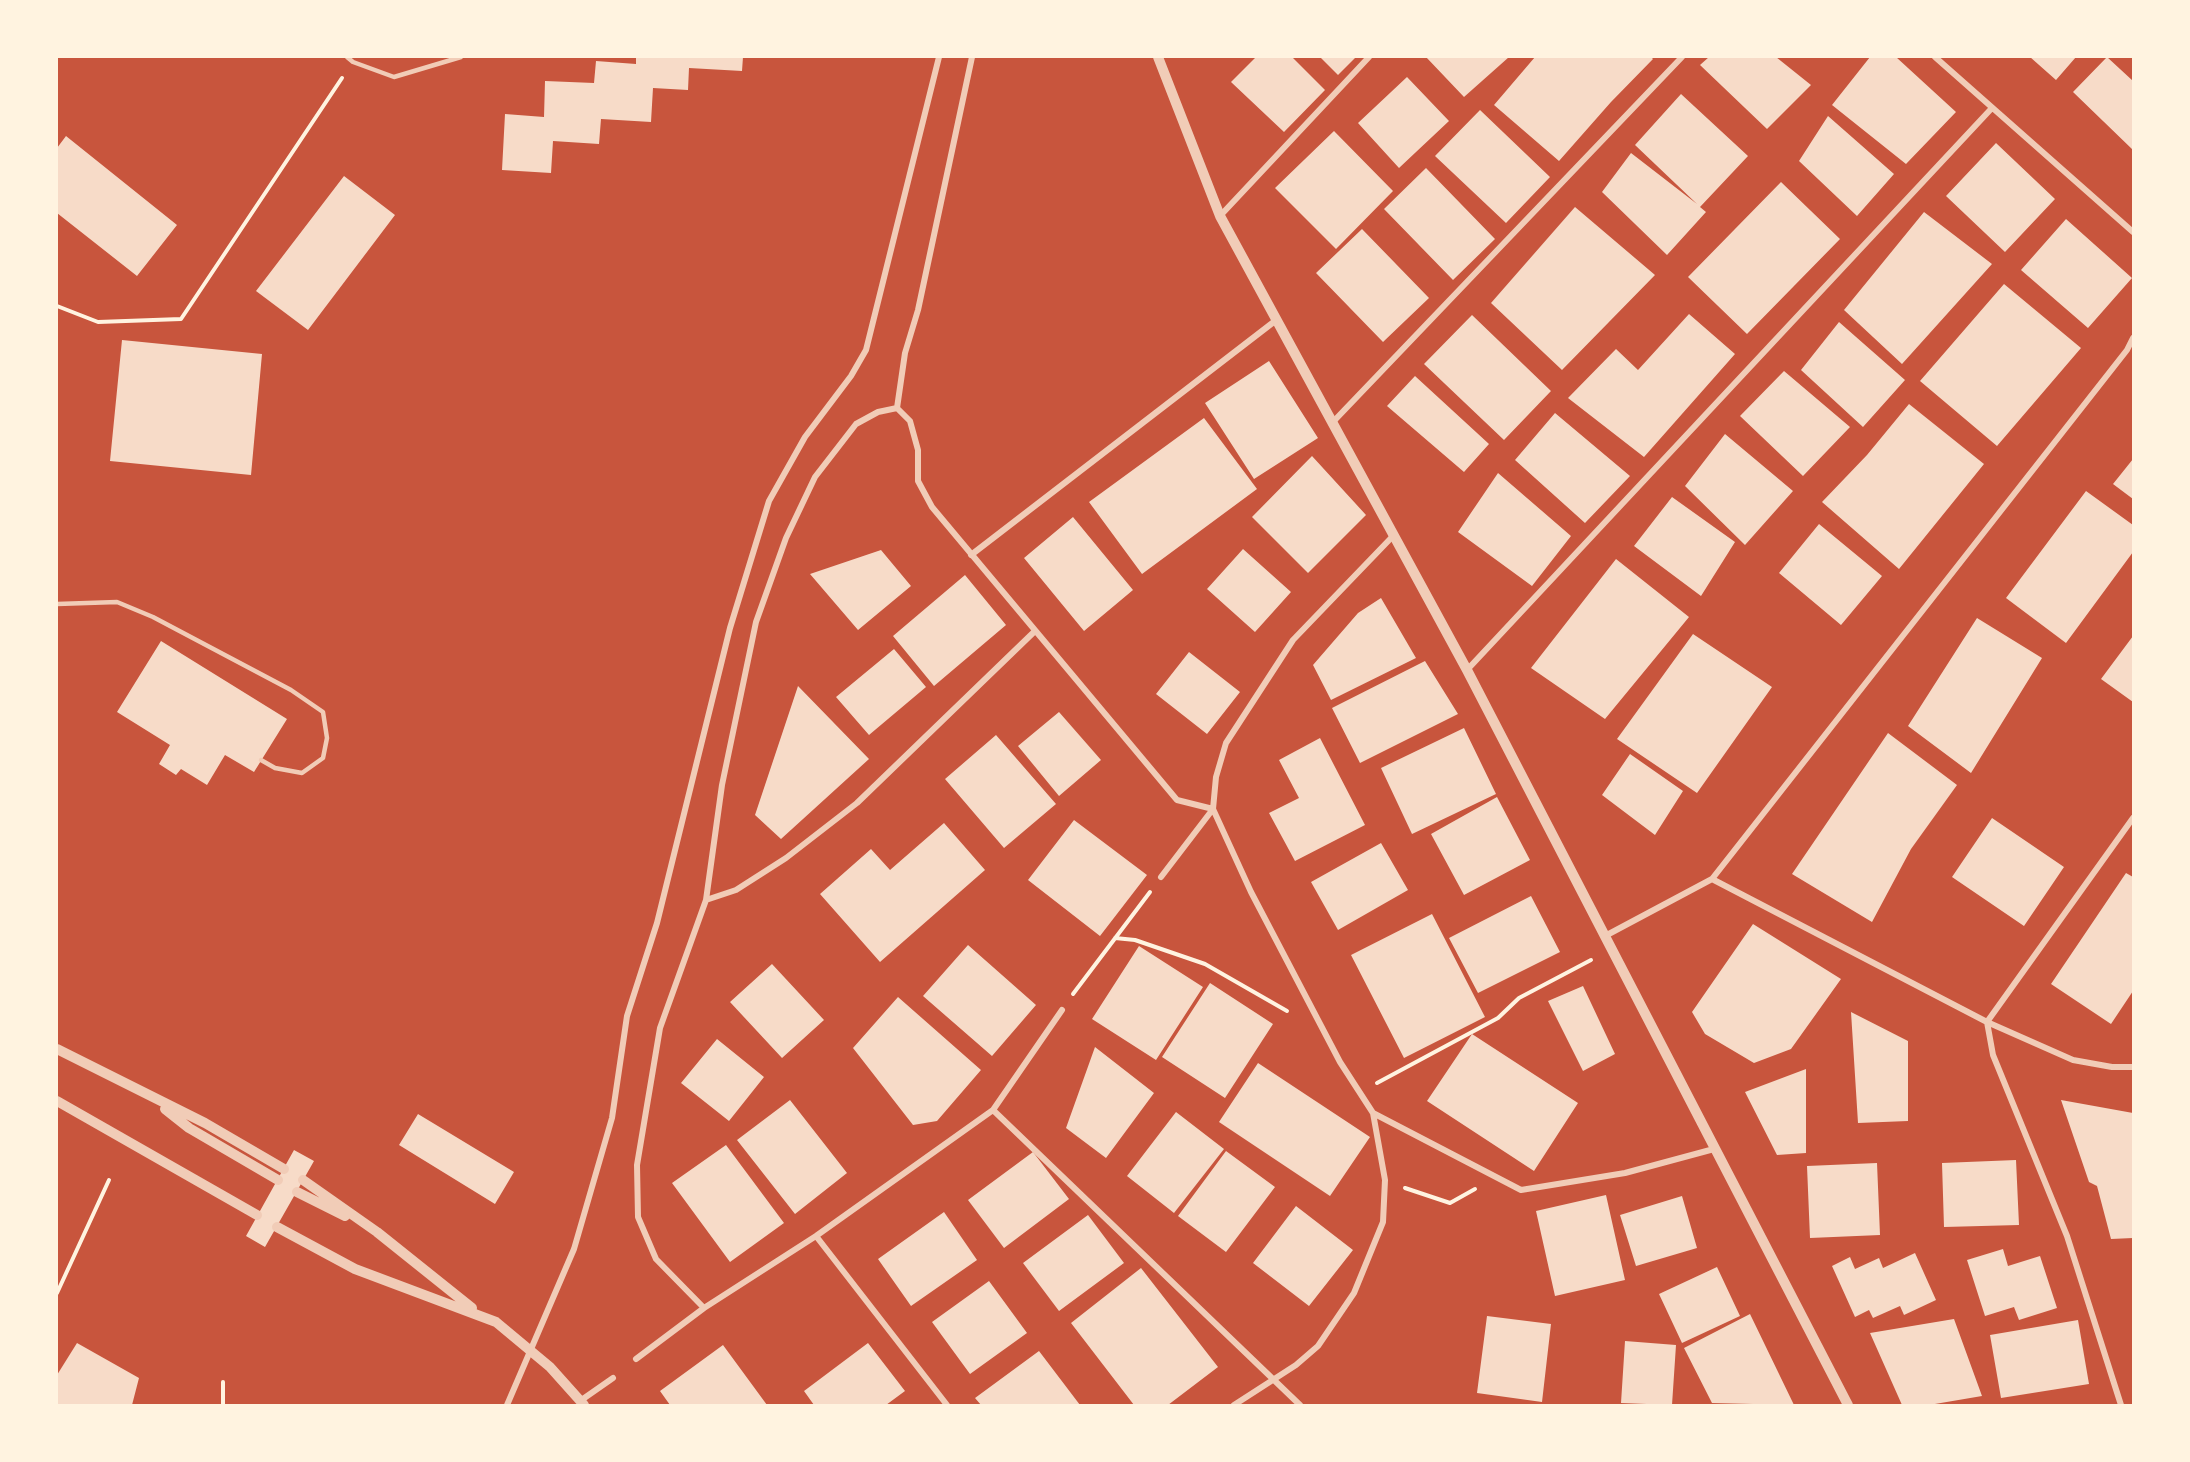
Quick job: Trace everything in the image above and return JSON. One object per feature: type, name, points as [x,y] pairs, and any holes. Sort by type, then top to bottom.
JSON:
[{"type":"street","points":[[507,1405],[565,1273],[612,1118],[627,1016],[657,923],[730,628],[769,501],[805,437],[851,376],[866,350],[939,57]]},
{"type":"street","points":[[897,408],[905,353],[918,310],[972,57]]},
{"type":"street","points":[[1158,57],[1220,216],[1275,321],[1467,670],[1848,1405]]},
{"type":"street","points":[[1220,216],[1369,57]]},
{"type":"street","points":[[1332,423],[1682,57]]},
{"type":"street","points":[[1935,57],[1990,109],[2133,232]]},
{"type":"street","points":[[1467,670],[1990,109]]},
{"type":"street","points":[[971,555],[1275,321]]},
{"type":"street","points":[[1605,936],[1712,879],[2127,350],[2133,338]]},
{"type":"street","points":[[897,408],[910,421],[915,440],[918,481],[932,507],[1177,800],[1213,809]]},
{"type":"street","points":[[704,1308],[656,1259],[638,1217],[637,1165],[660,1028],[706,900],[722,785],[756,622],[786,538],[815,477],[856,424],[878,411],[897,408]]},
{"type":"street","points":[[1234,1405],[1318,1346],[1354,1293],[1383,1222],[1385,1180],[1373,1113],[1325,1032],[1251,892],[1213,809],[1216,777],[1226,743],[1293,640],[1394,536]]},
{"type":"street","points":[[706,900],[746,884],[786,858],[856,803],[1035,631]]},
{"type":"street","points":[[1161,877],[1213,809]]},
{"type":"street","points":[[2121,1405],[2067,1236],[1993,1055],[1987,1022],[2133,818]]},
{"type":"street","points":[[1712,879],[1987,1022],[2073,1060],[2112,1067],[2133,1067]]},
{"type":"street","points":[[636,1359],[704,1308],[816,1236],[993,1110],[1062,1010]]},
{"type":"street","points":[[57,1049],[205,1123],[284,1168]]},
{"type":"street","points":[[153,1099],[189,1128],[278,1180]]},
{"type":"street","points":[[57,1101],[257,1215]]},
{"type":"street","points":[[993,1110],[1300,1405]]},
{"type":"street","points":[[1373,1113],[1521,1190],[1624,1173],[1714,1149]]},
{"type":"street","points":[[303,1180],[377,1232],[483,1315],[504,1328],[550,1367],[579,1400],[613,1378]]},
{"type":"street","points":[[297,1192],[377,1232]]},
{"type":"street","points":[[277,1227],[355,1269],[483,1315]]},
{"type":"street","points":[[816,1236],[947,1405]]},
{"type":"lane","points":[[347,57],[353,62],[394,77],[460,57]]},
{"type":"lane","points":[[57,604],[117,602],[153,617],[291,690],[323,712],[327,738],[323,758],[302,773],[275,768],[261,760]]},
{"type":"path","points":[[57,306],[98,322],[181,319],[353,62]]},
{"type":"path","points":[[1062,1010],[1161,877]]},
{"type":"path","points":[[1115,938],[1135,940],[1205,964],[1325,1032]]},
{"type":"path","points":[[1359,1092],[1498,1018],[1519,998],[1597,957]]},
{"type":"path","points":[[1385,1180],[1450,1203],[1497,1177]]},
{"type":"path","points":[[57,1293],[109,1180]]},
{"type":"path","points":[[223,1382],[223,1405]]},
{"type":"building","points":[[636,57],[743,57],[742,71],[689,68],[688,90],[653,88],[651,122],[601,119],[599,144],[553,141],[551,173],[502,170],[505,114],[544,117],[545,81],[594,83],[596,61],[636,64]]},
{"type":"building","points":[[1256,57],[1292,57],[1325,90],[1284,132],[1231,82]]},
{"type":"building","points":[[1320,57],[1356,57],[1338,75]]},
{"type":"building","points":[[1426,57],[1509,57],[1464,97]]},
{"type":"building","points":[[1535,57],[1651,57],[1653,59],[1559,161],[1494,105]]},
{"type":"building","points":[[1709,57],[1776,57],[1811,85],[1767,129],[1700,65]]},
{"type":"building","points":[[1870,57],[1896,57],[1956,112],[1906,164],[1832,105]]},
{"type":"building","points":[[2030,57],[2076,57],[2056,80]]},
{"type":"building","points":[[2107,57],[2133,81],[2133,150],[2073,92]]},
{"type":"building","points":[[1407,77],[1449,121],[1399,168],[1358,123]]},
{"type":"building","points":[[1681,94],[1748,156],[1700,207],[1706,212],[1667,255],[1602,192],[1631,153],[1697,204],[1635,145]]},
{"type":"building","points":[[1480,110],[1550,177],[1506,223],[1435,156]]},
{"type":"building","points":[[1828,116],[1894,174],[1857,216],[1799,161]]},
{"type":"building","points":[[1334,131],[1393,191],[1336,249],[1275,188]]},
{"type":"building","points":[[66,136],[177,225],[137,276],[57,213],[57,148]]},
{"type":"building","points":[[1996,143],[2055,199],[2005,252],[1946,196]]},
{"type":"building","points":[[1426,168],[1495,239],[1453,280],[1384,209]]},
{"type":"building","points":[[344,176],[395,215],[308,330],[256,291]]},
{"type":"building","points":[[1781,182],[1840,239],[1747,334],[1688,277]]},
{"type":"building","points":[[1575,207],[1655,275],[1562,370],[1491,303]]},
{"type":"building","points":[[1924,212],[1992,264],[1902,364],[1844,310]]},
{"type":"building","points":[[2066,219],[2132,278],[2088,328],[2021,270]]},
{"type":"building","points":[[1362,229],[1429,298],[1383,342],[1316,273]]},
{"type":"building","points":[[2004,284],[2081,348],[1997,446],[1920,381]]},
{"type":"building","points":[[1689,314],[1735,354],[1644,457],[1568,398],[1616,349],[1638,370]]},
{"type":"building","points":[[1472,315],[1551,391],[1504,440],[1424,364]]},
{"type":"building","points":[[1839,322],[1905,380],[1863,427],[1801,370]]},
{"type":"building","points":[[122,340],[262,354],[251,475],[110,461]]},
{"type":"building","points":[[1269,361],[1318,438],[1254,479],[1205,403]]},
{"type":"building","points":[[1784,371],[1850,427],[1803,476],[1740,416]]},
{"type":"building","points":[[1415,376],[1489,444],[1464,472],[1387,406]]},
{"type":"building","points":[[1909,404],[1984,464],[1899,569],[1822,502],[1867,455]]},
{"type":"building","points":[[1555,413],[1630,476],[1585,523],[1515,460]]},
{"type":"building","points":[[1204,418],[1257,489],[1142,574],[1089,502]]},
{"type":"building","points":[[1725,434],[1793,491],[1745,545],[1685,486]]},
{"type":"building","points":[[1312,456],[1366,515],[1308,573],[1252,517]]},
{"type":"building","points":[[2133,459],[2133,499],[2113,484]]},
{"type":"building","points":[[1498,473],[1571,536],[1532,586],[1458,532]]},
{"type":"building","points":[[2086,491],[2133,525],[2133,552],[2066,643],[2006,598]]},
{"type":"building","points":[[1672,497],[1735,542],[1701,596],[1634,546]]},
{"type":"building","points":[[1073,517],[1133,590],[1084,631],[1024,558]]},
{"type":"building","points":[[1819,524],[1882,576],[1841,625],[1779,573]]},
{"type":"building","points":[[1243,549],[1291,592],[1255,632],[1207,589]]},
{"type":"building","points":[[881,550],[911,586],[858,630],[810,574]]},
{"type":"building","points":[[1616,559],[1689,617],[1605,719],[1531,668]]},
{"type":"building","points":[[965,575],[1006,625],[934,686],[893,636]]},
{"type":"building","points":[[1381,598],[1416,658],[1331,700],[1313,665],[1358,613]]},
{"type":"building","points":[[1977,618],[2042,658],[1971,773],[1908,726]]},
{"type":"building","points":[[1693,634],[1772,687],[1697,793],[1617,739]]},
{"type":"building","points":[[2133,636],[2133,702],[2101,679]]},
{"type":"building","points":[[161,641],[287,719],[254,772],[225,755],[207,785],[181,769],[176,775],[159,764],[170,745],[117,712]]},
{"type":"building","points":[[894,649],[926,687],[869,735],[836,697]]},
{"type":"building","points":[[1189,652],[1240,692],[1207,734],[1156,694]]},
{"type":"building","points":[[1425,661],[1458,714],[1360,763],[1332,708]]},
{"type":"building","points":[[798,686],[869,759],[781,839],[755,815]]},
{"type":"building","points":[[1059,712],[1101,760],[1059,796],[1018,746]]},
{"type":"building","points":[[1464,728],[1496,794],[1412,834],[1381,768]]},
{"type":"building","points":[[1888,733],[1957,785],[1911,849],[1872,922],[1792,874]]},
{"type":"building","points":[[996,735],[1056,804],[1004,848],[945,779]]},
{"type":"building","points":[[1320,738],[1365,825],[1295,861],[1269,813],[1299,798],[1279,760]]},
{"type":"building","points":[[1630,754],[1683,791],[1655,835],[1602,795]]},
{"type":"building","points":[[1497,797],[1530,860],[1464,895],[1431,834]]},
{"type":"building","points":[[1992,818],[2064,867],[2024,926],[1952,877]]},
{"type":"building","points":[[1074,820],[1147,875],[1100,936],[1028,880]]},
{"type":"building","points":[[944,823],[985,870],[880,962],[820,894],[871,849],[890,870]]},
{"type":"building","points":[[1381,843],[1408,890],[1338,930],[1311,882]]},
{"type":"building","points":[[2126,873],[2133,877],[2133,991],[2111,1024],[2051,984]]},
{"type":"building","points":[[1531,896],[1560,952],[1478,993],[1449,938]]},
{"type":"building","points":[[1432,914],[1485,1017],[1404,1058],[1351,955]]},
{"type":"building","points":[[1753,924],[1841,979],[1791,1049],[1754,1063],[1705,1034],[1692,1012]]},
{"type":"building","points":[[968,945],[1036,1005],[992,1056],[923,996]]},
{"type":"building","points":[[1139,946],[1203,987],[1156,1060],[1092,1019]]},
{"type":"building","points":[[772,964],[824,1020],[782,1058],[730,1002]]},
{"type":"building","points":[[1210,983],[1273,1024],[1225,1098],[1162,1057]]},
{"type":"building","points":[[1583,986],[1615,1054],[1583,1071],[1548,1001]]},
{"type":"building","points":[[898,997],[981,1070],[937,1121],[913,1125],[853,1048]]},
{"type":"building","points":[[1851,1012],[1908,1041],[1908,1121],[1858,1123]]},
{"type":"building","points":[[1472,1034],[1578,1103],[1534,1171],[1427,1101]]},
{"type":"building","points":[[717,1039],[764,1077],[729,1121],[681,1083]]},
{"type":"building","points":[[1095,1047],[1154,1093],[1106,1158],[1066,1128]]},
{"type":"building","points":[[1258,1063],[1370,1137],[1330,1196],[1219,1122]]},
{"type":"building","points":[[1806,1069],[1806,1153],[1777,1155],[1745,1092]]},
{"type":"building","points":[[790,1100],[847,1173],[795,1214],[737,1140]]},
{"type":"building","points":[[2061,1100],[2133,1113],[2133,1238],[2111,1239],[2097,1186],[2089,1182]]},
{"type":"building","points":[[1176,1112],[1224,1149],[1174,1213],[1127,1176]]},
{"type":"building","points":[[418,1114],[514,1172],[495,1204],[399,1145]]},
{"type":"building","points":[[726,1145],[784,1223],[730,1262],[672,1183]]},
{"type":"building","points":[[294,1150],[314,1161],[265,1247],[246,1236]]},
{"type":"building","points":[[1226,1151],[1275,1187],[1226,1252],[1178,1216]]},
{"type":"building","points":[[1033,1152],[1069,1199],[1004,1248],[968,1200]]},
{"type":"building","points":[[2016,1160],[2019,1225],[1944,1227],[1942,1163]]},
{"type":"building","points":[[1877,1163],[1880,1235],[1810,1238],[1807,1166]]},
{"type":"building","points":[[1606,1195],[1625,1280],[1555,1296],[1536,1211]]},
{"type":"building","points":[[1682,1196],[1697,1248],[1636,1266],[1620,1215]]},
{"type":"building","points":[[1296,1206],[1353,1250],[1309,1306],[1253,1263]]},
{"type":"building","points":[[944,1212],[977,1260],[911,1306],[878,1259]]},
{"type":"building","points":[[1088,1215],[1124,1263],[1059,1311],[1023,1263]]},
{"type":"building","points":[[2003,1249],[2008,1266],[2040,1256],[2057,1308],[2019,1320],[2014,1307],[1985,1316],[1967,1260]]},
{"type":"building","points":[[1915,1253],[1936,1300],[1904,1315],[1900,1306],[1873,1318],[1869,1310],[1855,1317],[1832,1266],[1850,1257],[1855,1269],[1879,1258],[1883,1268]]},
{"type":"building","points":[[1717,1267],[1740,1316],[1682,1343],[1659,1294]]},
{"type":"building","points":[[1141,1268],[1218,1367],[1168,1405],[1134,1405],[1071,1323]]},
{"type":"building","points":[[989,1281],[1027,1333],[970,1374],[932,1322]]},
{"type":"building","points":[[1750,1314],[1794,1405],[1712,1403],[1684,1348]]},
{"type":"building","points":[[1487,1316],[1551,1324],[1542,1402],[1477,1393]]},
{"type":"building","points":[[1954,1319],[1982,1396],[1929,1405],[1902,1405],[1870,1333]]},
{"type":"building","points":[[2078,1320],[2089,1384],[2001,1398],[1990,1335]]},
{"type":"building","points":[[1625,1341],[1676,1345],[1672,1405],[1621,1403]]},
{"type":"building","points":[[77,1343],[139,1378],[132,1405],[57,1405],[57,1375]]},
{"type":"building","points":[[868,1343],[905,1391],[886,1405],[814,1405],[804,1391]]},
{"type":"building","points":[[723,1345],[767,1405],[670,1405],[660,1391]]},
{"type":"building","points":[[1039,1351],[1080,1405],[981,1405],[975,1398]]}]
